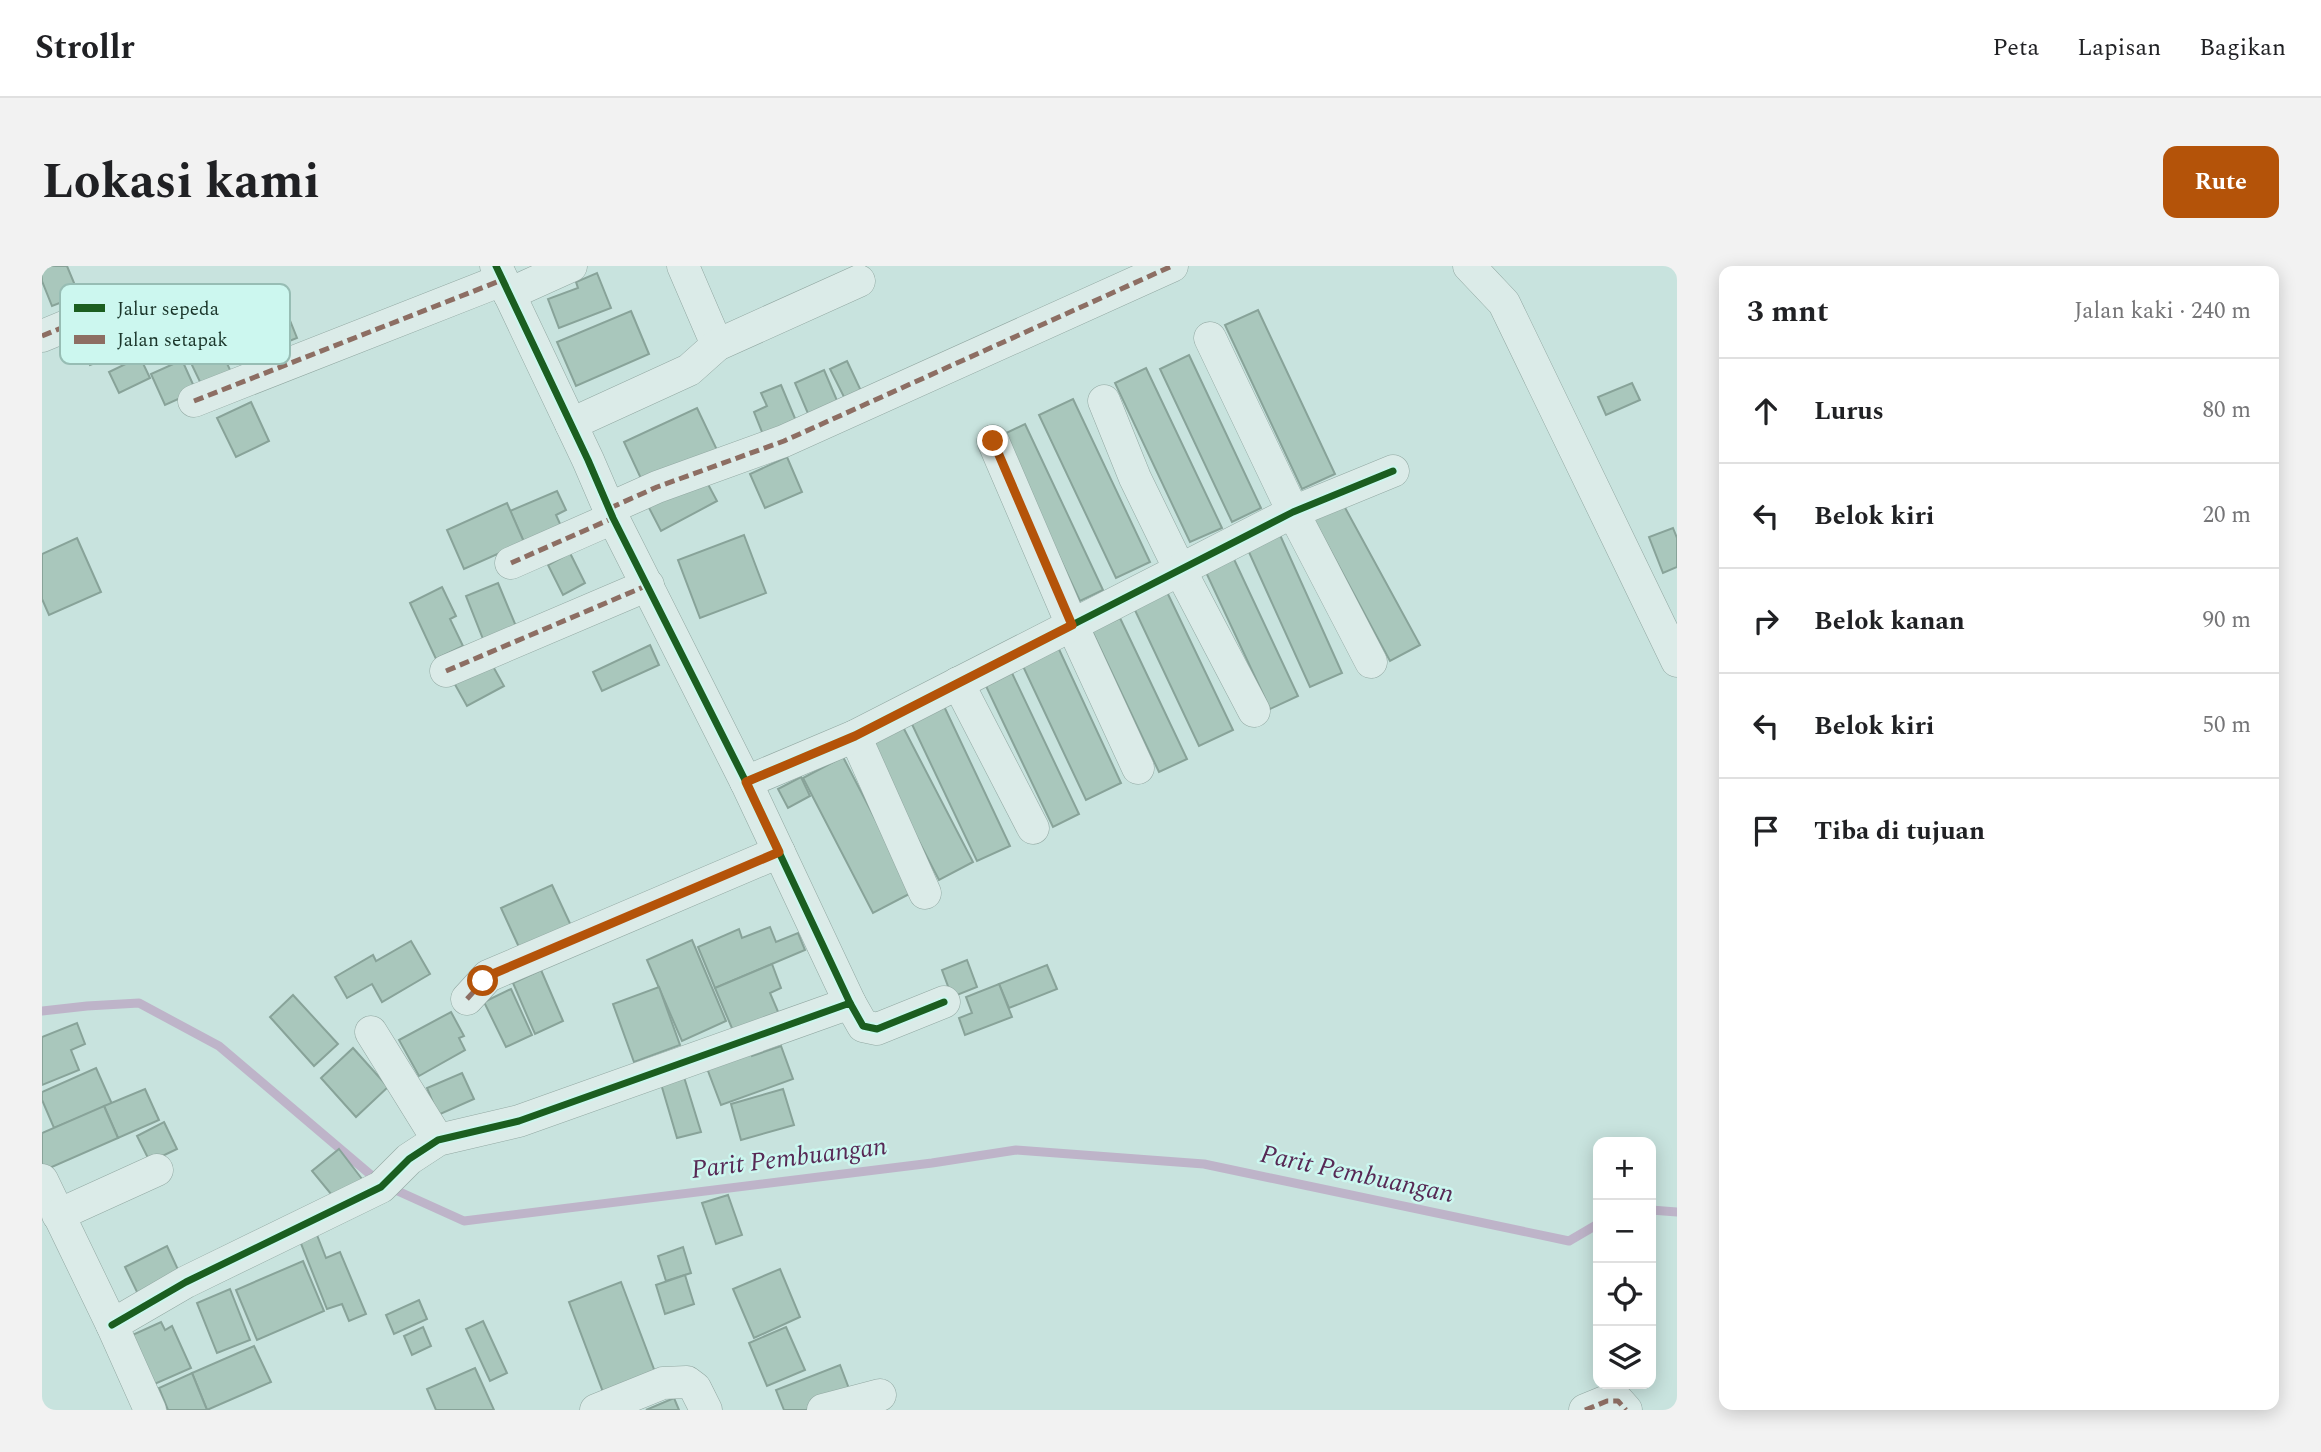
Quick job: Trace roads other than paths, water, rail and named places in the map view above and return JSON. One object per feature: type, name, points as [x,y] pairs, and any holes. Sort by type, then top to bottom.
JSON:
[{"type":"street","points":[[290,363],[502,280],[571,266]]},
{"type":"street","points":[[683,266],[717,345]]},
{"type":"street","points":[[511,563],[612,513],[657,487],[784,440],[1172,266]]},
{"type":"street","points":[[1469,266],[1504,303],[1677,661]]},
{"type":"street","points":[[502,280],[612,513],[746,782],[863,1026],[877,1029],[944,1002]]},
{"type":"street","points":[[571,424],[689,370],[717,345],[859,282]]},
{"type":"street","points":[[42,336],[60,329]]},
{"type":"street","points":[[1210,338],[1293,512],[1371,662]]},
{"type":"street","points":[[194,401],[288,364]]},
{"type":"street","points":[[1104,401],[1135,478],[1254,710]]},
{"type":"street","points":[[993,441],[1072,625],[1138,768]]},
{"type":"street","points":[[746,782],[855,736],[1293,512],[1393,471]]},
{"type":"street","points":[[446,671],[648,585]]},
{"type":"street","points":[[958,683],[1033,828]]},
{"type":"street","points":[[855,736],[925,892]]},
{"type":"street","points":[[467,999],[488,976],[779,852]]},
{"type":"street","points":[[112,1325],[186,1282],[381,1187],[409,1159],[438,1140],[519,1121],[850,1003]]},
{"type":"street","points":[[371,1032],[438,1140]]},
{"type":"street","points":[[58,1215],[157,1171]]},
{"type":"street","points":[[42,1180],[150,1410]]},
{"type":"street","points":[[596,1410],[663,1383],[687,1382],[695,1388],[706,1410]]},
{"type":"street","points":[[823,1410],[880,1395]]},
{"type":"street","points":[[1584,1410],[1607,1401],[1618,1401],[1626,1410]]},
{"type":"waterway","name":"Parit Pembuangan","points":[[42,1011],[139,1003],[219,1046],[378,1181]]},
{"type":"waterway","name":"Parit Pembuangan","points":[[391,1188],[464,1221],[932,1163],[1016,1150],[1204,1164],[1569,1241],[1593,1227]]},
{"type":"waterway","name":"Parit Pembuangan","points":[[1656,1210],[1677,1212]]}]
